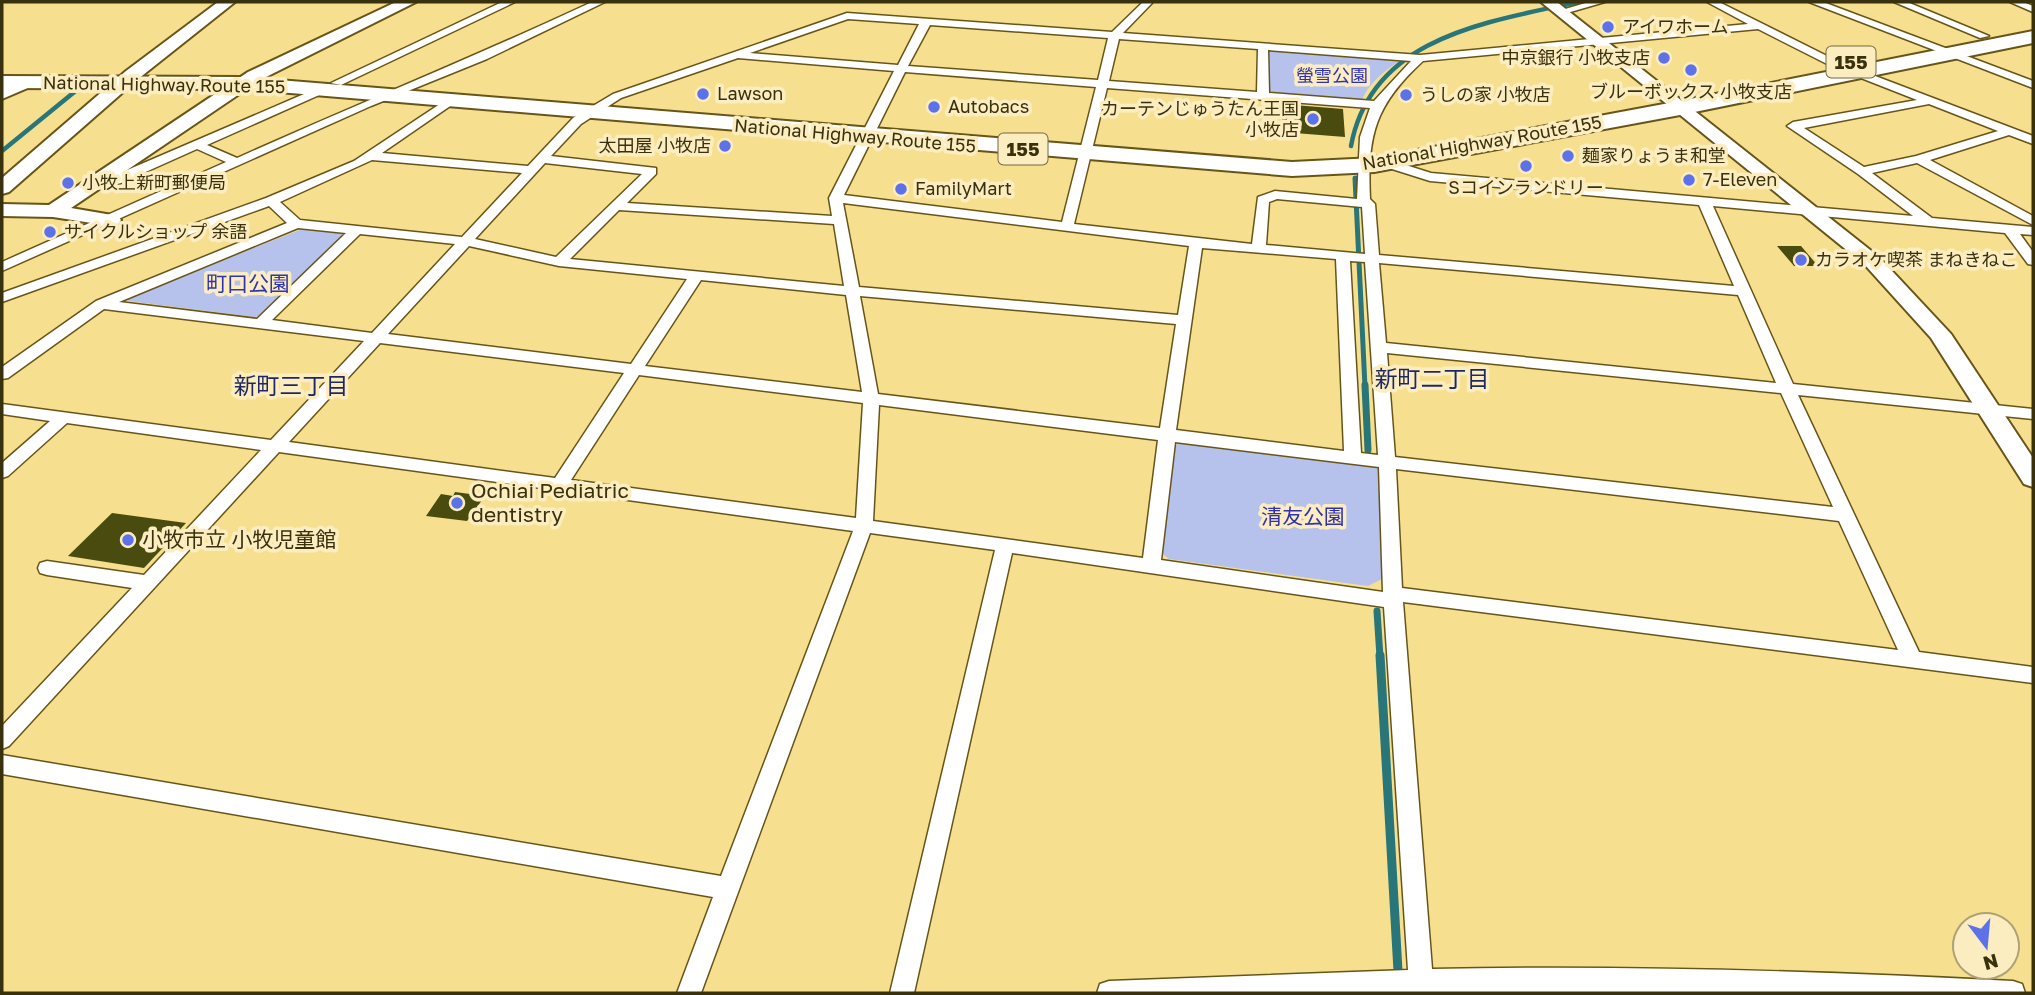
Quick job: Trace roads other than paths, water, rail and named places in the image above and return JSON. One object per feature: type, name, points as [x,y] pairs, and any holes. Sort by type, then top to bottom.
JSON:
[{"type":"highway","name":"National Highway Route 155","points":[[1940,50],[1984,36],[2033,27]]},
{"type":"highway","name":"National Highway Route 155","points":[[13,82],[249,79],[1085,150],[1370,161],[1674,104],[1940,50],[2033,37]]},
{"type":"highway","name":"National Highway Route 155","points":[[2,74],[117,79]]},
{"type":"highway","name":"National Highway Route 155","points":[[396,93],[450,102],[593,110]]},
{"type":"street","points":[[2,188],[203,2]]},
{"type":"street","points":[[2,166],[117,79],[226,2]]},
{"type":"street","points":[[53,211],[249,79],[408,2]]},
{"type":"street","points":[[89,187],[116,180],[330,87],[510,2]]},
{"type":"street","points":[[2,267],[483,57],[600,2]]},
{"type":"street","points":[[847,16],[848,2]]},
{"type":"street","points":[[1067,227],[1114,36],[1148,2]]},
{"type":"street","points":[[1553,5],[1600,2]]},
{"type":"street","points":[[1712,2],[1846,68],[2033,139]]},
{"type":"street","points":[[1814,2],[2033,85]]},
{"type":"street","points":[[1899,2],[1984,36]]},
{"type":"street","points":[[2015,2],[2033,9]]},
{"type":"street","points":[[1553,5],[1872,261],[1940,334],[2033,478]]},
{"type":"street","points":[[2,740],[577,121],[617,96],[847,16],[1420,58],[1760,26]]},
{"type":"street","points":[[689,993],[864,526],[871,398],[836,198],[867,132],[926,22]]},
{"type":"street","points":[[1263,96],[1264,46]]},
{"type":"street","points":[[735,55],[1376,105]]},
{"type":"street","points":[[1420,58],[1393,82],[1376,105],[1367,128],[1370,161],[1364,200],[1368,204],[1387,462],[1393,598],[1421,984]]},
{"type":"street","points":[[2,94],[13,82]]},
{"type":"street","points":[[1929,222],[1863,171],[1793,126],[1930,101]]},
{"type":"street","points":[[2,298],[271,201],[358,164],[450,102]]},
{"type":"street","points":[[1863,171],[1919,159],[2009,131]]},
{"type":"street","points":[[164,136],[239,163]]},
{"type":"street","points":[[369,156],[652,171],[559,261]]},
{"type":"street","points":[[1919,159],[2033,221]]},
{"type":"street","points":[[1370,161],[1430,177],[2033,231]]},
{"type":"street","points":[[1259,247],[1263,200],[1275,195],[1368,204]]},
{"type":"street","points":[[836,198],[1196,243],[1370,256],[1743,291]]},
{"type":"street","points":[[271,201],[296,224]]},
{"type":"street","points":[[1705,203],[1787,389],[1912,659]]},
{"type":"street","points":[[616,206],[825,221],[839,219]]},
{"type":"street","points":[[2019,213],[2033,207]]},
{"type":"street","points":[[2,210],[53,211],[111,220]]},
{"type":"street","points":[[2,374],[101,304],[296,224],[465,241],[559,261],[851,291],[1184,320]]},
{"type":"street","points":[[260,324],[358,229]]},
{"type":"street","points":[[2008,229],[2033,261]]},
{"type":"street","points":[[1151,566],[1167,435],[1196,243]]},
{"type":"street","points":[[1343,254],[1353,457]]},
{"type":"street","points":[[559,485],[697,275]]},
{"type":"street","points":[[101,304],[1387,462],[1845,515]]},
{"type":"street","points":[[1378,347],[2033,414]]},
{"type":"street","points":[[2,409],[1393,598],[2033,675]]},
{"type":"street","points":[[2,472],[63,418]]},
{"type":"street","points":[[902,993],[1005,545]]},
{"type":"street","points":[[47,568],[149,583]]},
{"type":"street","points":[[2,765],[729,889]]},
{"type":"street","points":[[1110,993],[1421,984],[2013,993]]},
{"type":"waterway","points":[[1351,146],[1363,109],[1382,80],[1408,58],[1438,41],[1471,28],[1578,2]]},
{"type":"waterway","points":[[2,151],[78,89]]},
{"type":"waterway","points":[[1355,178],[1365,387]]},
{"type":"waterway","points":[[1365,385],[1368,450]]},
{"type":"waterway","points":[[1377,611],[1380,657]]},
{"type":"waterway","points":[[1380,655],[1398,971]]},
{"type":"place","name":"アイワホーム","points":[[1608,27]]},
{"type":"place","name":"中京銀行 小牧支店","points":[[1664,58]]},
{"type":"place","name":"ブルーボックス 小牧支店","points":[[1691,70]]},
{"type":"place","name":"Lawson","points":[[703,94]]},
{"type":"place","name":"うしの家 小牧店","points":[[1406,95]]},
{"type":"place","name":"Autobacs","points":[[934,107]]},
{"type":"place","name":"カーテンじゅうたん王国 小牧店","points":[[1313,119]]},
{"type":"place","name":"太田屋 小牧店","points":[[725,146]]},
{"type":"place","name":"麺家りょうま和堂","points":[[1568,156]]},
{"type":"place","name":"Sコインランドリー","points":[[1526,166]]},
{"type":"place","name":"7-Eleven","points":[[1689,180]]},
{"type":"place","name":"小牧上新町郵便局","points":[[68,183]]},
{"type":"place","name":"FamilyMart","points":[[901,189]]},
{"type":"place","name":"サイクルショップ 余語","points":[[50,232]]},
{"type":"place","name":"カラオケ喫茶 まねきねこ","points":[[1801,260]]},
{"type":"place","name":"Ochiai Pediatric dentistry","points":[[457,503]]},
{"type":"place","name":"小牧市立 小牧児童館","points":[[128,540]]},
{"type":"district","name":"新町二丁目","points":[[1432,379]]},
{"type":"district","name":"新町三丁目","points":[[291,386]]},
{"type":"park label","name":"螢雪公園","points":[[1332,76]]},
{"type":"park label","name":"町口公園","points":[[248,284]]},
{"type":"park label","name":"清友公園","points":[[1303,517]]}]
